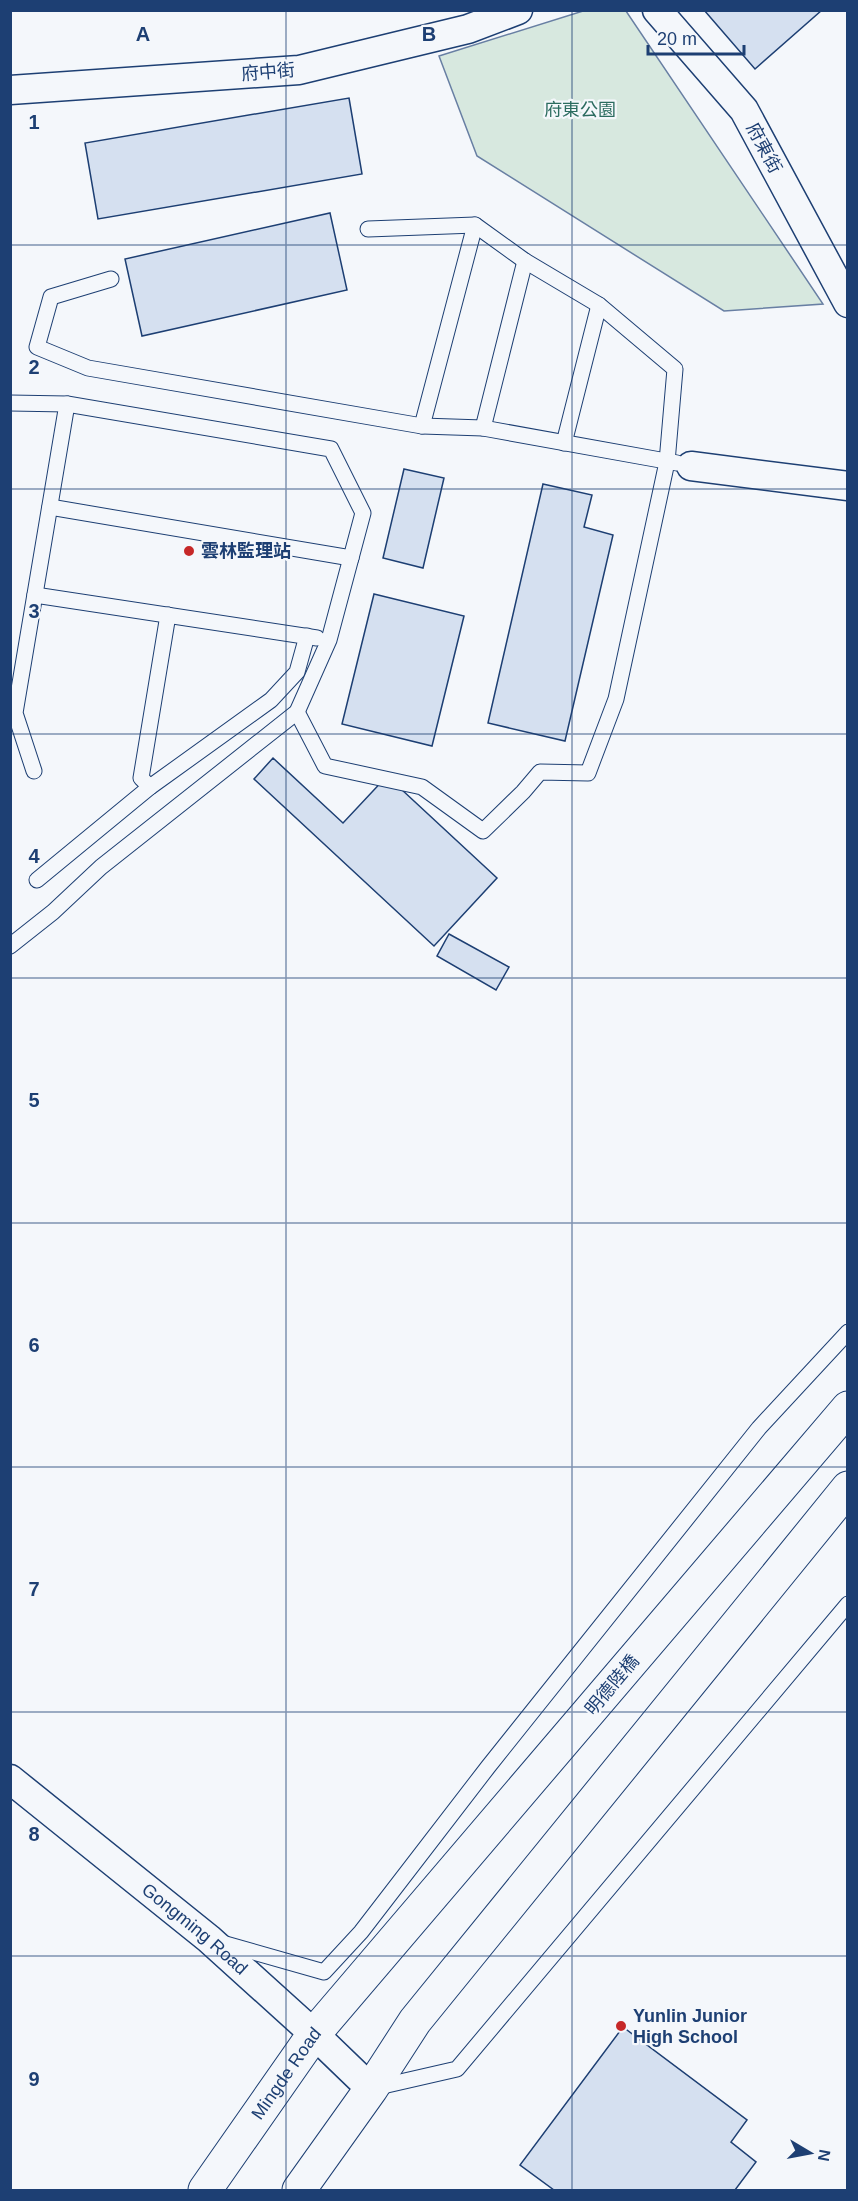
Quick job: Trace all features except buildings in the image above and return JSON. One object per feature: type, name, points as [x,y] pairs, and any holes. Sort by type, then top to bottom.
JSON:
[{"type":"main road","name":"明德陸橋","points":[[377,1962],[848,1408]]},
{"type":"main road","points":[[299,2190],[372,2089],[416,2021],[848,1488]]},
{"type":"main road","name":"Mingde Road","points":[[205,2190],[314,2034],[377,1962]]},
{"type":"street","name":"府中街","points":[[10,90],[299,70],[468,28],[518,10]]},
{"type":"street","name":"府東街","points":[[657,10],[744,110],[848,303]]},
{"type":"street","points":[[679,464],[848,486]]},
{"type":"street","name":"Gongming Road","points":[[10,1779],[209,1939],[372,2089]]},
{"type":"lane","points":[[422,426],[475,225]]},
{"type":"lane","points":[[297,712],[325,766],[422,787],[483,831],[540,772],[588,773],[616,699],[679,464],[675,369],[599,305],[525,261],[475,225],[368,229]]},
{"type":"lane","points":[[483,428],[525,261]]},
{"type":"lane","points":[[111,279],[51,297],[37,346],[88,368],[422,426],[483,428],[679,464]]},
{"type":"lane","points":[[564,442],[599,305]]},
{"type":"lane","points":[[10,403],[67,404],[331,449],[363,513],[329,640],[297,712],[101,867],[53,912],[10,946]]},
{"type":"lane","points":[[34,771],[13,713],[67,404]]},
{"type":"lane","points":[[50,507],[351,558]]},
{"type":"lane","points":[[35,595],[329,640]]},
{"type":"lane","points":[[150,788],[141,778],[168,615]]},
{"type":"lane","points":[[37,880],[150,788],[271,700],[297,672],[307,636]]},
{"type":"lane","points":[[209,1939],[324,1972],[361,1932],[488,1767],[759,1428],[848,1332]]},
{"type":"lane","points":[[372,2089],[457,2069],[848,1604]]},
{"type":"green space","name":"府東公園","points":[[583,11],[626,11],[823,304],[724,311],[477,156],[439,56]]},
{"type":"place","name":"雲林監理站","points":[[189,551]]},
{"type":"place","name":"Yunlin Junior High School","points":[[621,2026]]}]
